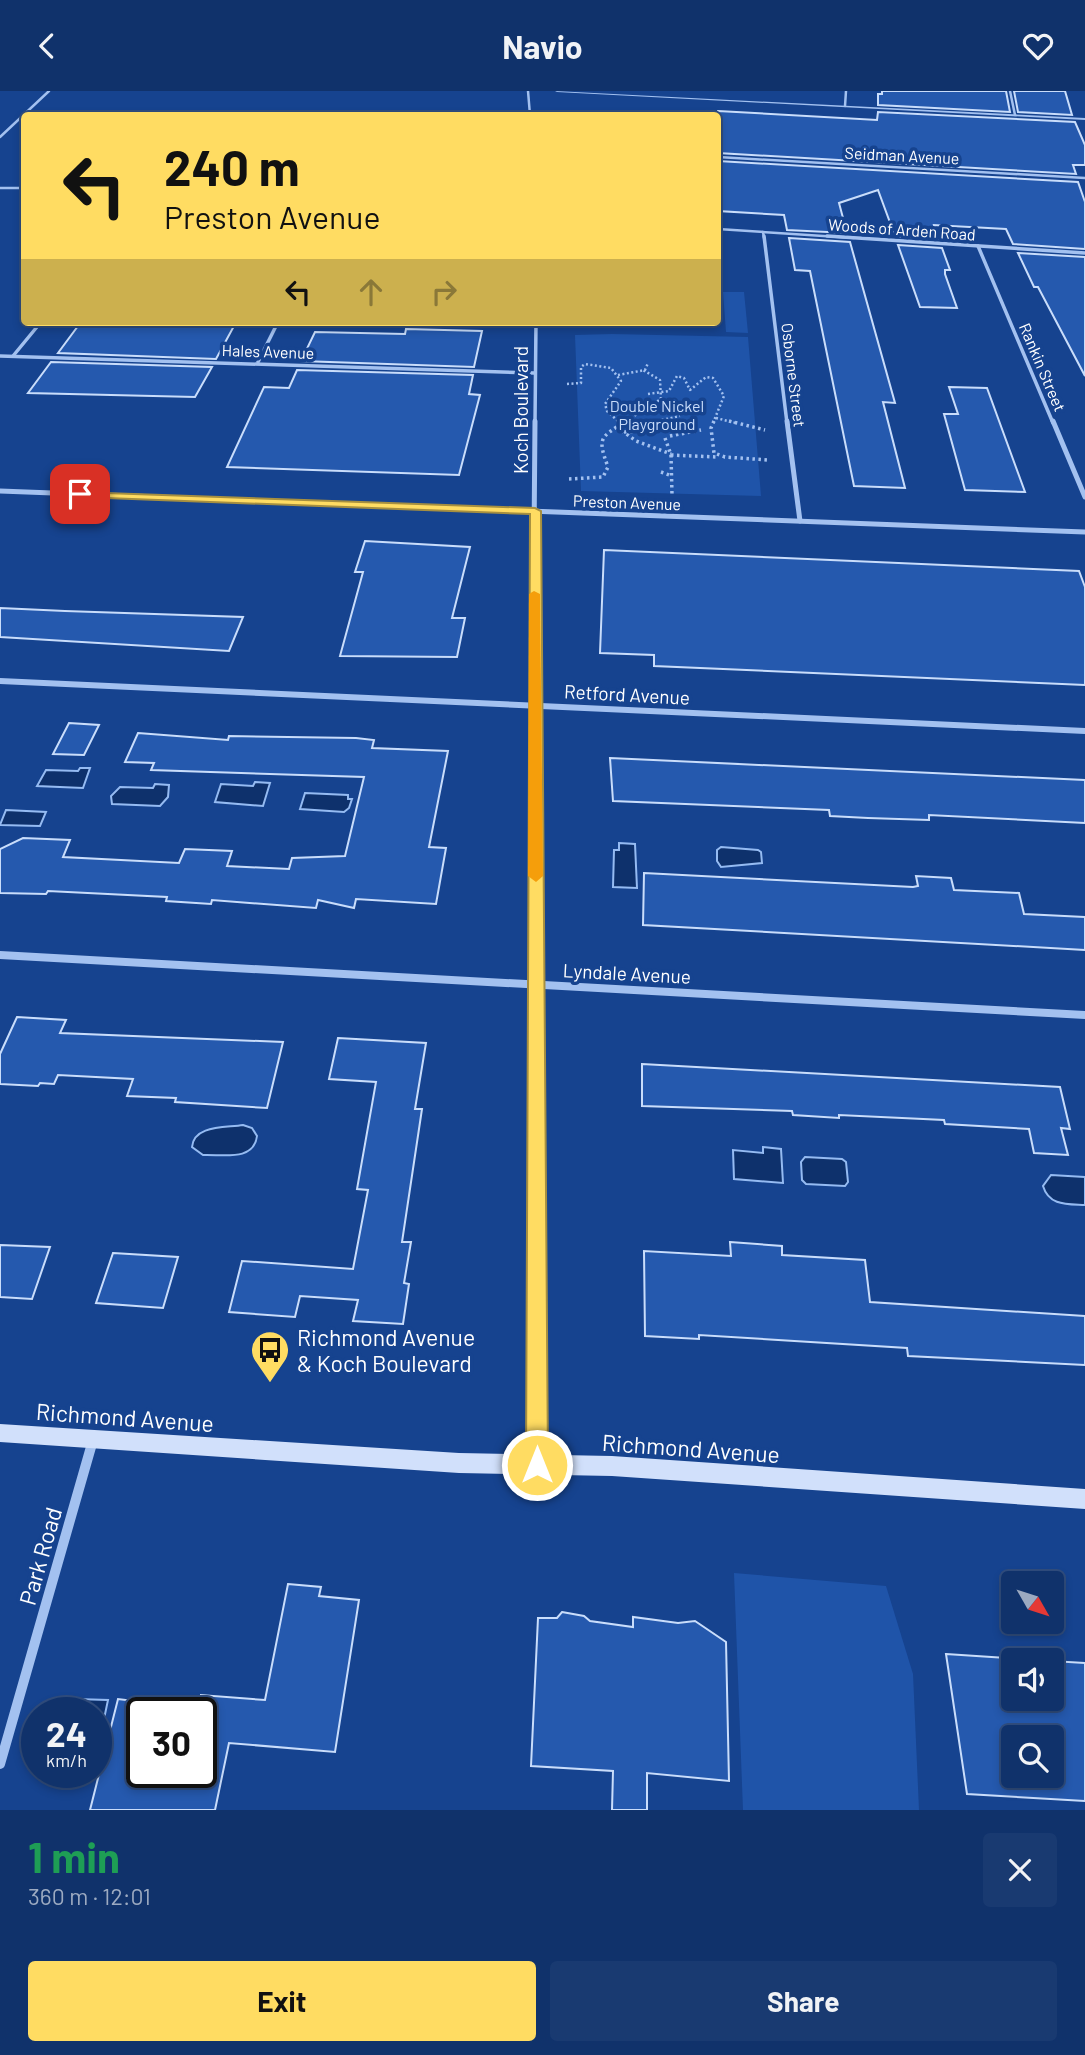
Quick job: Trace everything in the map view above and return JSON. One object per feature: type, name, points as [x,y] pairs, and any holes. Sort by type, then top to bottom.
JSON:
[{"type":"main road","name":"Richmond Avenue","points":[[0,1433],[537,1465],[612,1466],[1085,1499]]},
{"type":"street","points":[[28,112],[49,91]]},
{"type":"street","points":[[528,91],[530,112]]},
{"type":"street","points":[[556,91],[681,94],[1085,119]]},
{"type":"street","points":[[845,106],[846,91]]},
{"type":"street","points":[[1010,91],[1016,115]]},
{"type":"street","points":[[0,137],[21,119]]},
{"type":"street","name":"Seidman Avenue","points":[[721,157],[1085,178]]},
{"type":"street","points":[[0,188],[21,188]]},
{"type":"street","name":"Woods of Arden Road","points":[[721,229],[1085,253]]},
{"type":"street","name":"Osborne Street","points":[[763,232],[800,521]]},
{"type":"street","name":"Rankin Street","points":[[978,246],[1085,497]]},
{"type":"street","points":[[13,356],[38,326]]},
{"type":"street","points":[[258,362],[276,326]]},
{"type":"street","name":"Koch Boulevard","points":[[536,326],[534,706],[537,1465]]},
{"type":"street","name":"Hales Avenue","points":[[0,356],[258,362],[534,373]]},
{"type":"street","name":"Preston Avenue","points":[[0,491],[1085,532]]},
{"type":"street","name":"Retford Avenue","points":[[0,681],[1085,731]]},
{"type":"street","name":"Lyndale Avenue","points":[[0,955],[1085,1015]]},
{"type":"street","name":"Park Road","points":[[0,1765],[93,1440]]},
{"type":"path","points":[[643,370],[648,363]]},
{"type":"path","points":[[567,384],[581,383],[580,367],[585,364],[604,365],[618,375],[620,384],[605,404],[607,411],[622,425]]},
{"type":"path","points":[[618,375],[643,370],[660,380],[663,394]]},
{"type":"path","points":[[569,479],[601,478],[607,472],[609,460],[600,441],[617,427],[656,404],[663,394],[671,389],[677,376],[683,377],[690,390],[706,377],[713,378],[724,395],[710,435],[714,453],[720,457]]},
{"type":"path","points":[[648,394],[663,394]]},
{"type":"path","points":[[653,422],[680,416]]},
{"type":"path","points":[[716,418],[765,430]]},
{"type":"path","points":[[629,421],[645,424]]},
{"type":"path","points":[[617,427],[642,444],[671,455],[768,460]]},
{"type":"path","points":[[672,500],[668,437],[701,430]]},
{"type":"path","points":[[624,432],[643,431]]},
{"type":"path","points":[[661,472],[672,475]]},
{"type":"green space","points":[[723,292],[744,292],[748,333],[726,332]]},
{"type":"green space","name":"Double Nickel Playground","points":[[575,335],[748,337],[761,496],[581,491]]},
{"type":"green space","points":[[734,1573],[886,1586],[913,1674],[919,1810],[743,1810]]},
{"type":"shaded area","points":[[80,768],[90,768],[83,788],[37,786],[46,770],[78,771]]},
{"type":"shaded area","points":[[255,782],[270,783],[263,806],[215,802],[221,784],[253,786]]},
{"type":"shaded area","points":[[155,784],[169,785],[168,797],[160,806],[112,804],[111,796],[120,787],[153,788]]},
{"type":"shaded area","points":[[305,793],[348,795],[348,799],[352,799],[349,808],[344,812],[300,809]]},
{"type":"shaded area","points":[[6,810],[46,812],[40,826],[0,825]]},
{"type":"shaded area","points":[[619,843],[635,844],[637,888],[613,887],[614,850],[619,850]]},
{"type":"shaded area","points":[[721,847],[758,850],[761,852],[762,863],[721,867],[717,861],[717,850]]},
{"type":"shaded area","points":[[243,1125],[252,1128],[257,1136],[255,1144],[244,1153],[203,1155],[192,1147],[194,1140],[204,1131]]},
{"type":"shaded area","points":[[763,1147],[781,1149],[783,1183],[734,1179],[733,1150],[763,1153]]},
{"type":"shaded area","points":[[805,1157],[842,1159],[846,1162],[848,1182],[845,1186],[806,1184],[802,1180],[801,1162]]},
{"type":"shaded area","points":[[1051,1175],[1085,1177],[1085,1205],[1054,1201],[1043,1186]]},
{"type":"building","points":[[882,91],[1006,91],[1010,112],[878,105],[878,94],[882,94]]},
{"type":"building","points":[[1014,91],[1065,91],[1072,115],[1018,112]]},
{"type":"building","points":[[718,111],[877,120],[878,112],[1075,122],[1085,145],[1085,165],[1073,165],[1076,174],[721,153],[721,112]]},
{"type":"building","points":[[721,161],[1078,182],[1085,202],[1085,249],[1013,244],[1006,229],[934,225],[939,239],[895,236],[878,190],[839,203],[847,233],[787,230],[784,215],[721,211]]},
{"type":"building","points":[[789,238],[850,242],[895,403],[883,402],[905,488],[854,486],[810,271],[795,270]]},
{"type":"building","points":[[898,245],[942,248],[950,270],[945,270],[945,274],[957,308],[920,307]]},
{"type":"building","points":[[1018,253],[1085,257],[1085,376],[1038,287],[1034,287]]},
{"type":"building","points":[[78,326],[234,326],[216,359],[58,353]]},
{"type":"building","points":[[406,329],[482,331],[474,367],[301,361],[315,332],[405,334]]},
{"type":"building","points":[[51,362],[212,367],[195,397],[28,393]]},
{"type":"building","points":[[297,370],[473,375],[469,394],[480,395],[459,475],[227,467],[264,387],[289,388]]},
{"type":"building","points":[[949,387],[987,388],[1025,492],[965,490],[944,414],[958,414]]},
{"type":"building","points":[[365,541],[470,547],[452,618],[465,618],[457,657],[340,656],[363,572],[355,572]]},
{"type":"building","points":[[604,550],[1079,571],[1085,587],[1085,685],[654,666],[654,655],[600,653]]},
{"type":"building","points":[[0,608],[243,617],[229,651],[0,637]]},
{"type":"building","points":[[69,723],[99,725],[84,755],[53,754]]},
{"type":"building","points":[[138,733],[228,740],[229,736],[356,738],[374,740],[372,748],[448,751],[429,847],[446,848],[436,904],[356,899],[354,908],[318,900],[316,908],[212,900],[211,904],[166,901],[167,897],[48,891],[46,894],[0,893],[0,849],[23,838],[70,840],[63,857],[179,863],[185,849],[232,851],[227,866],[289,869],[292,858],[345,856],[364,777],[151,770],[154,763],[125,762]]},
{"type":"building","points":[[610,758],[1085,780],[1085,823],[929,815],[929,820],[868,818],[830,816],[829,810],[613,801]]},
{"type":"building","points":[[644,873],[913,887],[918,886],[916,876],[951,878],[954,890],[1019,893],[1024,914],[1085,917],[1085,950],[643,925]]},
{"type":"building","points":[[17,1017],[66,1020],[60,1033],[283,1042],[267,1108],[175,1102],[176,1098],[127,1096],[133,1079],[58,1075],[54,1084],[0,1084],[0,1054]]},
{"type":"building","points":[[338,1038],[426,1043],[415,1109],[422,1109],[402,1242],[411,1242],[404,1283],[409,1284],[403,1324],[353,1321],[358,1300],[300,1296],[295,1317],[229,1312],[242,1261],[353,1269],[368,1190],[357,1189],[376,1082],[329,1079]]},
{"type":"building","points":[[642,1064],[1060,1087],[1070,1129],[1061,1128],[1068,1155],[1034,1153],[1029,1129],[945,1124],[944,1120],[839,1115],[839,1118],[793,1115],[792,1111],[642,1106]]},
{"type":"building","points":[[730,1242],[782,1246],[782,1255],[865,1260],[870,1302],[1085,1316],[1085,1365],[908,1356],[907,1348],[699,1335],[699,1339],[645,1336],[644,1251],[731,1256]]},
{"type":"building","points":[[0,1245],[50,1247],[32,1299],[0,1297]]},
{"type":"building","points":[[113,1253],[178,1257],[163,1308],[96,1303]]},
{"type":"building","points":[[288,1584],[321,1587],[319,1596],[359,1600],[335,1752],[229,1743],[215,1810],[90,1810],[96,1788],[112,1788],[112,1723],[118,1699],[126,1700],[126,1788],[217,1788],[217,1697],[201,1695],[265,1700]]},
{"type":"building","points":[[562,1612],[584,1616],[590,1621],[633,1627],[633,1617],[678,1623],[695,1621],[726,1642],[729,1781],[647,1773],[647,1810],[612,1810],[613,1771],[531,1766],[538,1618],[557,1618]]},
{"type":"building","points":[[946,1654],[1001,1658],[1001,1711],[1064,1711],[1064,1662],[1085,1663],[1085,1801],[967,1794]]},
{"type":"slow traffic","points":[[534,594],[536,876]]},
{"type":"place","name":"Richmond Avenue & Koch Boulevard","points":[[270,1384]]},
{"type":"route","points":[[80,494],[535,511],[537,1465]]}]
